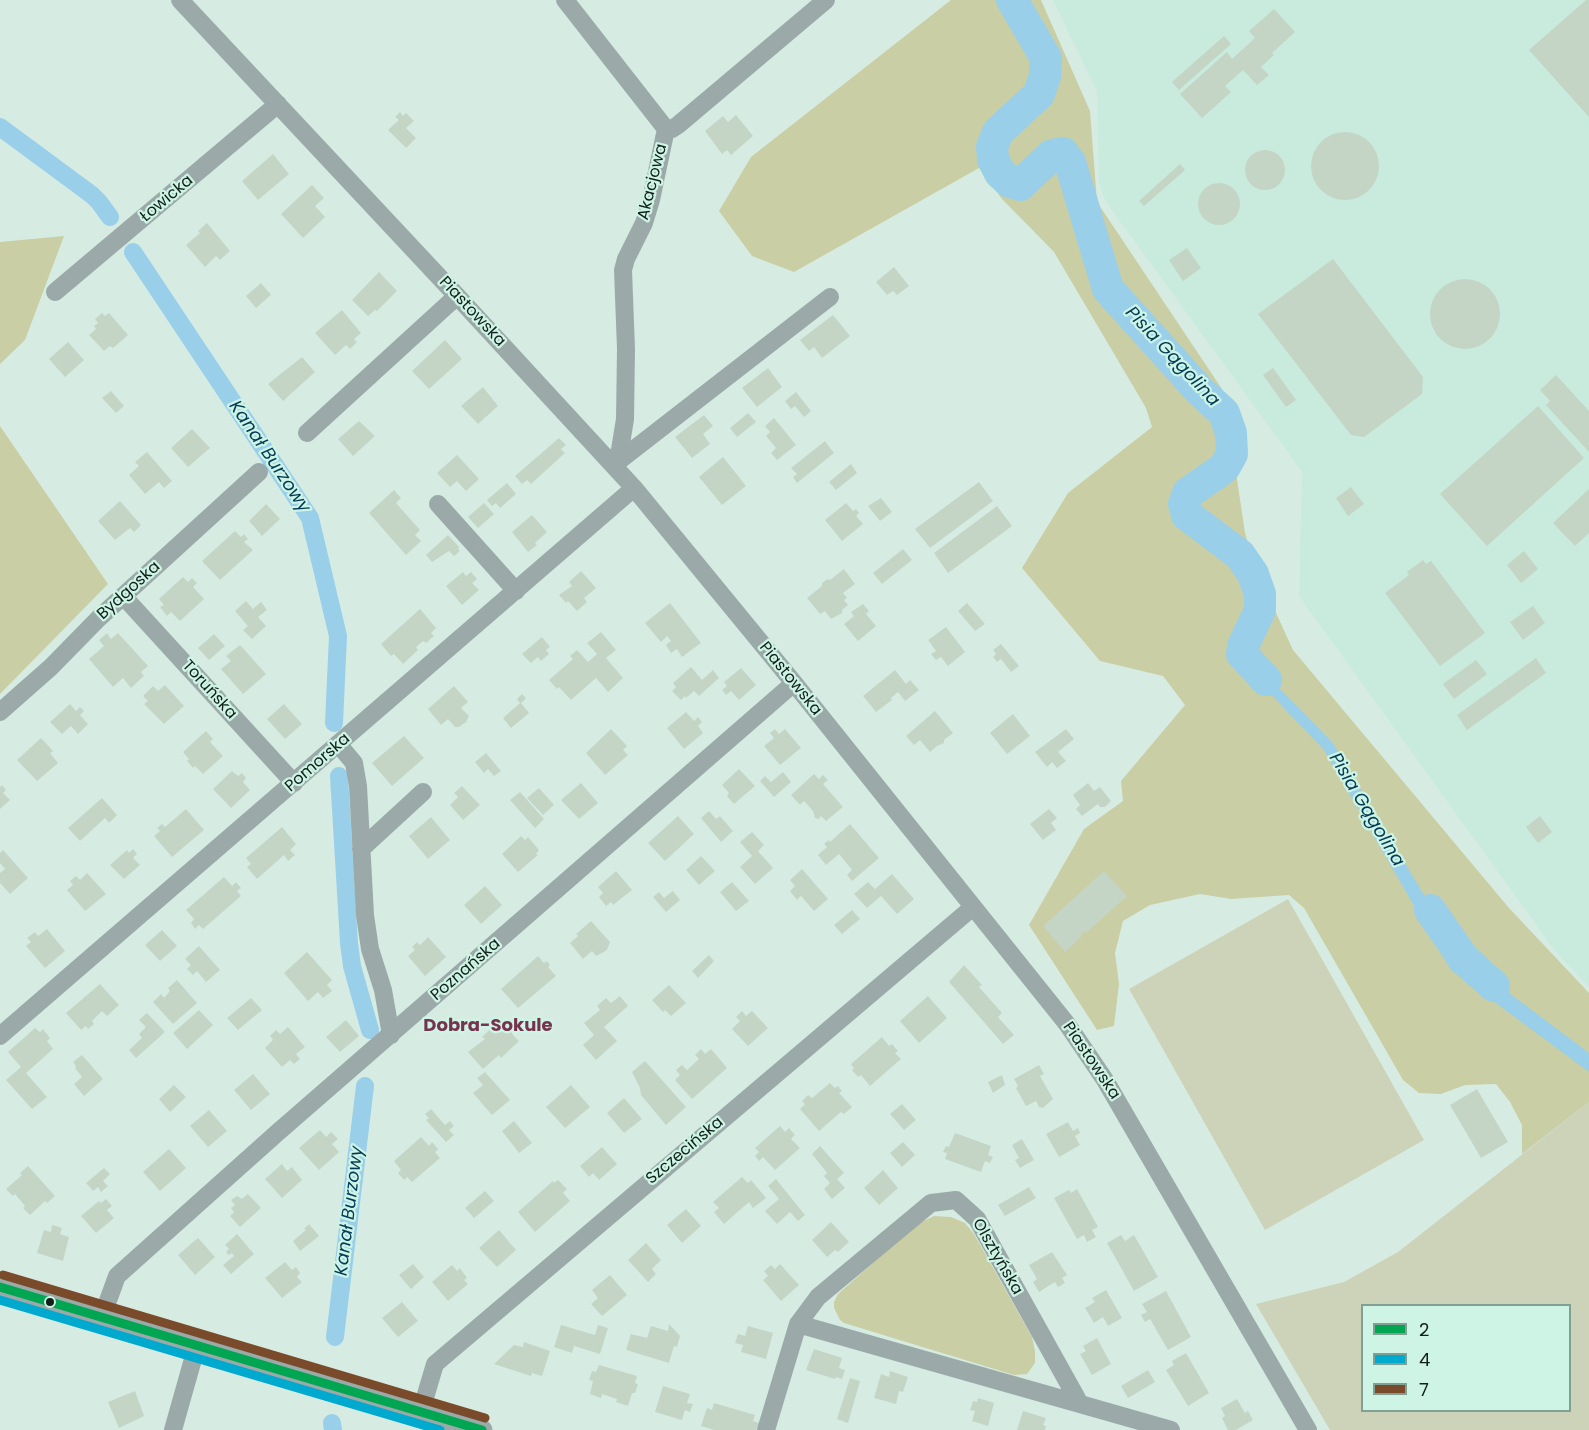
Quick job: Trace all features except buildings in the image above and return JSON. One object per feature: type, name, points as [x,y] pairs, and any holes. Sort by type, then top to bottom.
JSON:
[{"type":"street","name":"Akacjowa","points":[[565,0],[666,129],[644,223],[623,270],[626,349],[625,419],[621,450],[614,465]]},
{"type":"street","points":[[666,129],[672,129],[678,125],[826,0]]},
{"type":"street","name":"Piastowska","points":[[182,1],[634,488],[794,683],[1067,1024],[1106,1080],[1308,1430]]},
{"type":"street","name":"Łowicka","points":[[55,292],[278,104]]},
{"type":"street","points":[[307,433],[458,296]]},
{"type":"street","points":[[614,465],[830,297]]},
{"type":"street","name":"Bydgoska","points":[[0,712],[259,472]]},
{"type":"street","name":"Pomorska","points":[[0,1036],[634,488]]},
{"type":"street","points":[[438,504],[516,591]]},
{"type":"street","name":"Toruńska","points":[[124,597],[294,783]]},
{"type":"street","name":"Poznańska","points":[[102,1317],[117,1276],[277,1132],[794,683]]},
{"type":"street","points":[[339,745],[354,763],[358,786],[365,915],[370,949],[383,990],[391,1035]]},
{"type":"street","points":[[362,849],[423,792]]},
{"type":"street","name":"Szczecińska","points":[[421,1411],[435,1364],[973,907]]},
{"type":"street","name":"Olsztyńska","points":[[766,1430],[798,1324],[818,1298],[931,1203],[956,1200],[977,1219],[1080,1404]]},
{"type":"street","points":[[0,1287],[480,1430]]},
{"type":"street","points":[[798,1324],[1172,1430]]},
{"type":"street","points":[[173,1430],[197,1345]]},
{"type":"shaded area","points":[[951,0],[1041,0],[1090,111],[1097,202],[1224,392],[1245,533],[1255,567],[1293,650],[1509,908],[1589,993],[1589,1102],[1522,1154],[1522,1125],[1510,1102],[1496,1084],[1465,1085],[1441,1094],[1419,1093],[1403,1080],[1304,908],[1289,895],[1231,899],[1200,894],[1150,905],[1123,921],[1115,953],[1119,984],[1114,1026],[1097,1030],[1029,925],[1084,829],[1123,801],[1121,781],[1185,705],[1163,676],[1100,661],[1022,568],[1068,493],[1152,427],[1146,408],[1054,252],[1002,199],[979,168],[794,272],[752,256],[719,211],[751,157]]},
{"type":"shaded area","points":[[1053,0],[1589,0],[1589,987],[1555,951],[1299,596],[1302,472],[1106,202],[1099,183],[1097,92]]},
{"type":"shaded area","points":[[64,236],[25,340],[0,364],[0,242]]},
{"type":"shaded area","points":[[0,426],[108,584],[0,694]]},
{"type":"shaded area","points":[[1288,899],[1424,1140],[1265,1230],[1129,989]]},
{"type":"shaded area","points":[[1589,1102],[1589,1430],[1330,1430],[1256,1304],[1344,1282],[1398,1252]]},
{"type":"shaded area","points":[[934,1216],[951,1217],[965,1223],[974,1234],[1032,1337],[1035,1363],[1027,1374],[1014,1375],[840,1320],[834,1308],[838,1294],[917,1224]]},
{"type":"water","points":[[1243,646],[1273,682],[1333,743],[1461,957],[1589,1053],[1589,1072],[1451,970],[1324,750],[1240,662]]},
{"type":"waterway","name":"Pisia Gągolina","points":[[1012,0],[1046,58],[1045,76],[1039,94],[998,132],[992,147],[993,159],[1000,173],[1010,182],[1020,185],[1052,155],[1063,153],[1070,162],[1108,289],[1200,391],[1224,413],[1231,433],[1232,454],[1224,468],[1188,493],[1184,504],[1187,515],[1240,555],[1253,574],[1260,594],[1260,610],[1243,646],[1242,654],[1266,680]]},
{"type":"waterway","name":"Kanał Burzowy","points":[[0,127],[92,195],[110,217]]},
{"type":"waterway","name":"Kanał Burzowy","points":[[133,252],[310,518],[338,636],[334,723]]},
{"type":"waterway","name":"Kanał Burzowy","points":[[339,776],[349,943],[352,966],[370,1030]]},
{"type":"waterway","name":"Pisia Gągolina","points":[[1430,910],[1464,959],[1494,986]]},
{"type":"waterway","name":"Kanał Burzowy","points":[[335,1337],[365,1086]]},
{"type":"waterway","name":"Kanał Burzowy","points":[[332,1423],[333,1430]]},
{"type":"transit line","name":"7","points":[[3,1275],[485,1418]]},
{"type":"transit line","name":"2","points":[[0,1287],[482,1430]]},
{"type":"transit line","name":"4","points":[[0,1300],[440,1430]]},
{"type":"district","name":"Dobra-Sokule","points":[[488,1026]]}]
